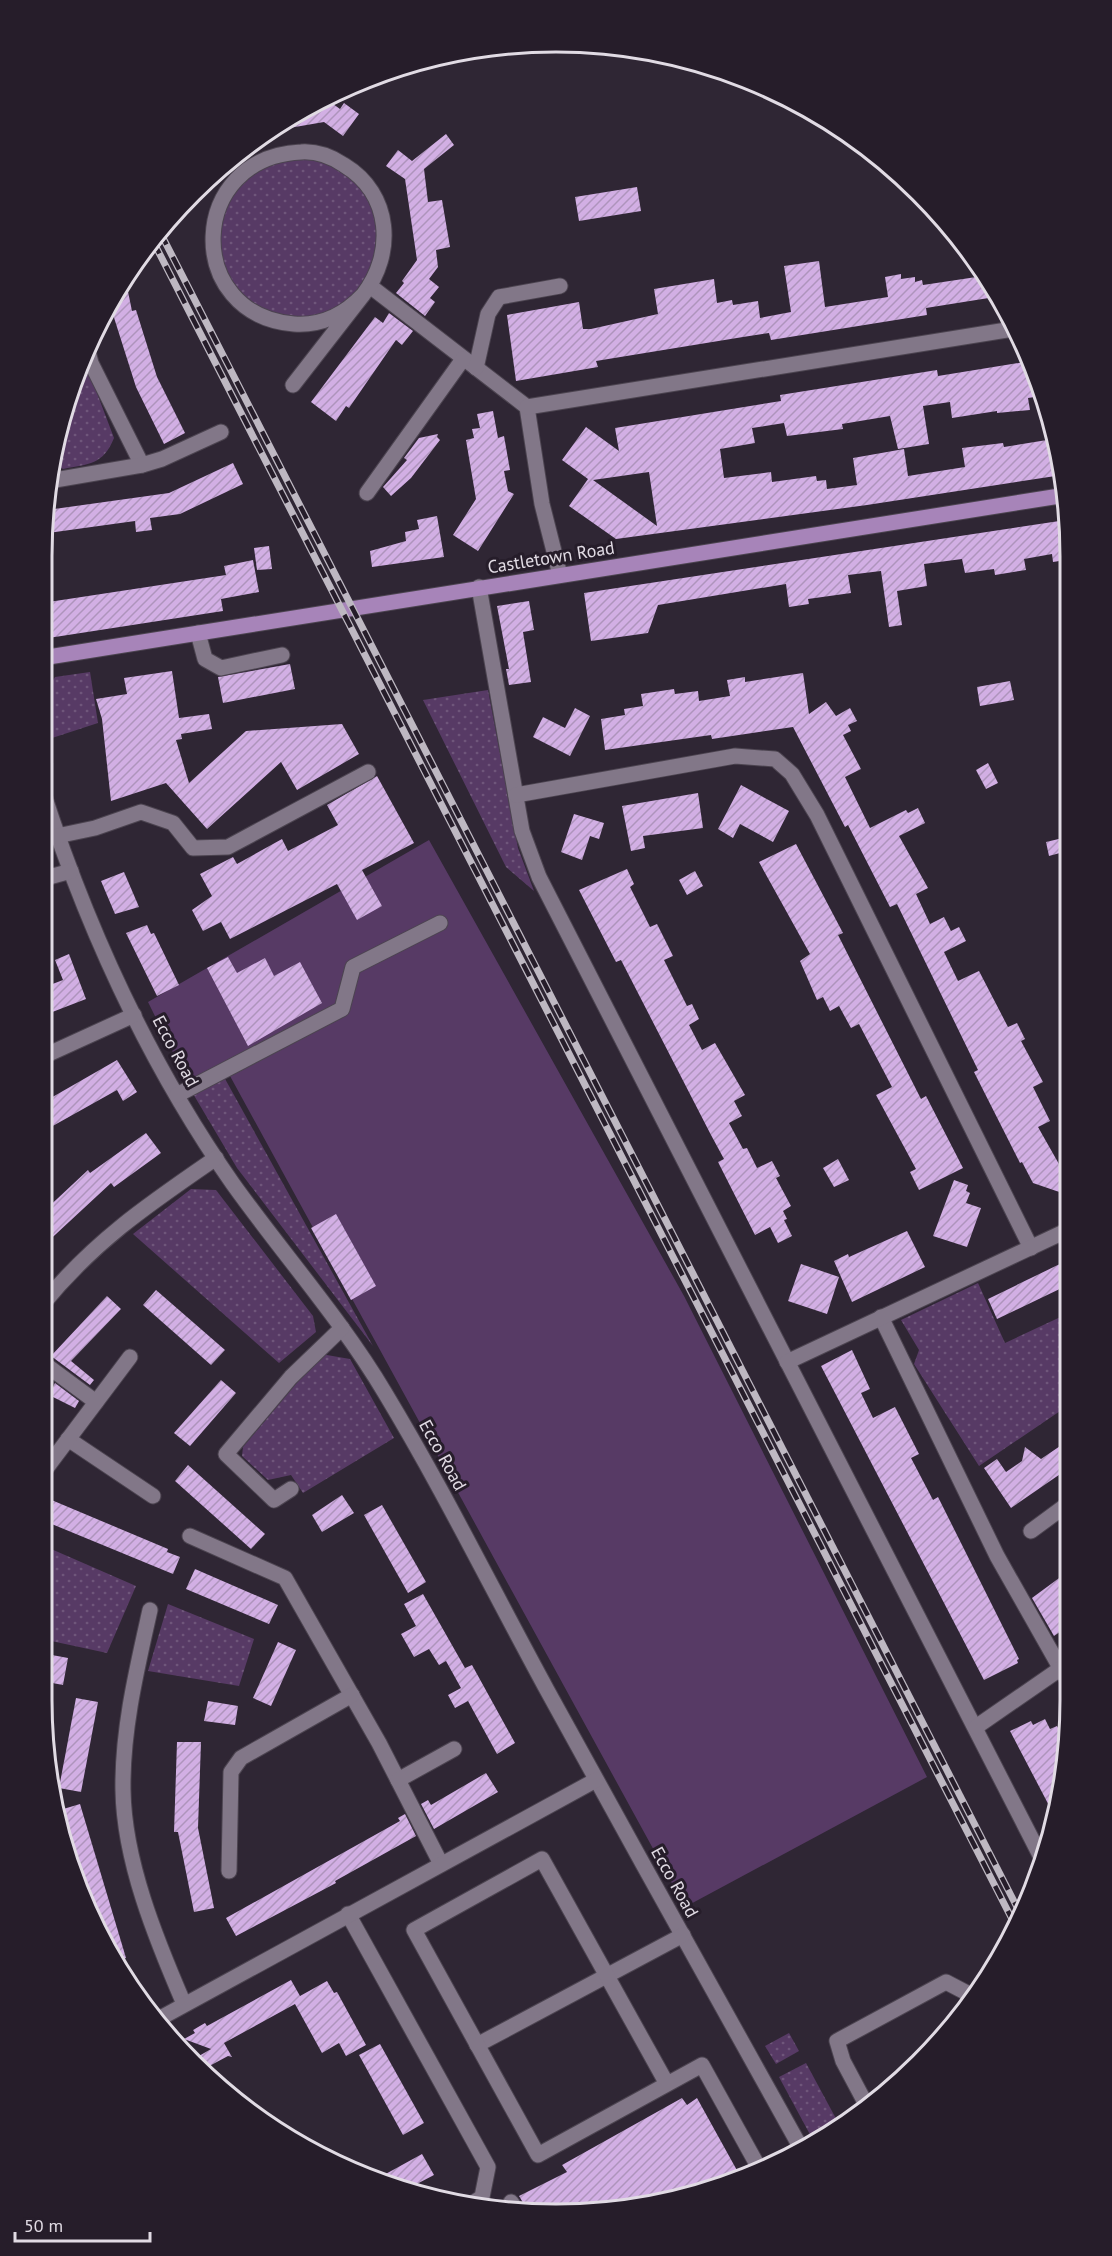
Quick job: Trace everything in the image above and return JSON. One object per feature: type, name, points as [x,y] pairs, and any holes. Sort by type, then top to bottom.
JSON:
[{"type":"main road","name":"Castletown Road","points":[[52,656],[1056,497]]},
{"type":"street","points":[[293,385],[367,291],[384,254],[384,222],[379,206],[365,182],[336,160],[304,152],[281,153],[263,159],[238,177],[219,205],[212,235],[214,254],[226,285],[247,308],[270,320],[301,324],[330,319],[345,311],[367,291]]},
{"type":"street","points":[[476,368],[488,314],[498,297],[560,286]]},
{"type":"street","points":[[367,291],[463,358],[527,407],[542,504],[560,575]]},
{"type":"street","points":[[527,407],[1006,329]]},
{"type":"street","points":[[366,493],[463,358]]},
{"type":"street","points":[[91,363],[142,465]]},
{"type":"street","points":[[59,479],[142,465],[162,459],[221,432]]},
{"type":"street","points":[[479,587],[522,831],[539,877],[1037,1848]]},
{"type":"street","points":[[198,633],[205,659],[221,668],[282,655]]},
{"type":"street","points":[[516,795],[735,756],[775,759],[792,774],[818,815],[1031,1248]]},
{"type":"street","points":[[57,836],[95,828],[141,812],[173,823],[193,848],[228,847],[368,772]]},
{"type":"street","name":"Ecco Road","points":[[52,820],[70,871],[112,972],[177,1095],[216,1158],[367,1362],[413,1439],[596,1779],[797,2142]]},
{"type":"street","points":[[52,876],[70,871]]},
{"type":"street","points":[[177,1095],[342,1009],[353,967],[440,923]]},
{"type":"street","points":[[52,1052],[135,1015]]},
{"type":"street","points":[[52,1293],[86,1254],[120,1225],[216,1158]]},
{"type":"street","points":[[787,1362],[1060,1234]]},
{"type":"street","points":[[881,1317],[997,1556],[1060,1658]]},
{"type":"street","points":[[291,1489],[274,1500],[226,1454],[291,1377],[342,1328]]},
{"type":"street","points":[[52,1461],[130,1357]]},
{"type":"street","points":[[52,1369],[96,1401]]},
{"type":"street","points":[[68,1439],[153,1496]]},
{"type":"street","points":[[1031,1531],[1060,1510]]},
{"type":"street","points":[[190,1536],[285,1578],[352,1695],[441,1864]]},
{"type":"street","points":[[150,1610],[131,1699],[123,1789],[127,1829],[150,1922],[184,2004]]},
{"type":"street","points":[[976,1727],[1060,1669]]},
{"type":"street","points":[[229,1870],[231,1772],[241,1758],[352,1695]]},
{"type":"street","points":[[398,1780],[454,1749]]},
{"type":"street","points":[[164,2016],[596,1779]]},
{"type":"street","points":[[667,2084],[542,1859],[414,1930],[538,2155],[702,2065],[756,2162]]},
{"type":"street","points":[[348,1914],[488,2167],[481,2198]]},
{"type":"street","points":[[477,2045],[683,1935]]},
{"type":"street","points":[[863,2099],[843,2061],[837,2041],[946,1982],[966,1992]]},
{"type":"shaded area","points":[[299,158],[330,164],[355,182],[373,207],[379,238],[373,269],[355,294],[330,312],[299,318],[268,312],[243,294],[225,269],[219,238],[225,207],[243,182],[268,164]]},
{"type":"shaded area","points":[[88,370],[114,438],[105,454],[94,462],[63,469],[61,467],[62,458],[70,426]]},
{"type":"shaded area","points":[[90,672],[98,723],[52,738],[52,683],[55,677]]},
{"type":"shaded area","points":[[488,690],[518,848],[534,891],[506,867],[423,700]]},
{"type":"shaded area","points":[[429,840],[684,1296],[927,1777],[685,1907],[230,1076],[194,1095],[148,1002]]},
{"type":"shaded area","points":[[224,1077],[373,1346],[237,1168],[192,1092]]},
{"type":"shaded area","points":[[191,1189],[216,1190],[313,1316],[316,1332],[279,1363],[133,1234]]},
{"type":"shaded area","points":[[978,1283],[1005,1343],[1060,1317],[1060,1411],[979,1466],[914,1364],[919,1350],[901,1320]]},
{"type":"shaded area","points":[[321,1354],[350,1359],[394,1438],[303,1493],[291,1475],[268,1480],[242,1456],[243,1447]]},
{"type":"shaded area","points":[[52,1549],[136,1586],[107,1653],[52,1641]]},
{"type":"shaded area","points":[[168,1604],[254,1639],[239,1686],[148,1671]]},
{"type":"shaded area","points":[[789,2033],[799,2051],[776,2064],[765,2046]]},
{"type":"shaded area","points":[[806,2063],[836,2119],[810,2135],[779,2077]]},
{"type":"building","points":[[344,103],[359,114],[343,136],[324,122],[291,128],[333,104],[340,109]]},
{"type":"building","points":[[446,134],[454,145],[424,169],[428,202],[442,200],[450,247],[436,250],[438,267],[429,279],[439,287],[430,298],[435,302],[425,316],[396,293],[417,260],[405,179],[386,166],[398,150],[412,161]]},
{"type":"building","points":[[637,187],[641,211],[579,221],[575,197]]},
{"type":"building","points":[[819,261],[825,307],[888,297],[885,277],[901,274],[901,279],[915,277],[915,282],[922,280],[923,285],[976,277],[988,298],[926,308],[927,315],[771,340],[769,333],[743,337],[596,361],[598,367],[516,381],[507,315],[579,302],[583,329],[591,329],[658,314],[654,289],[714,279],[717,303],[732,300],[733,305],[758,301],[760,318],[791,312],[784,266]]},
{"type":"building","points":[[128,291],[132,311],[136,310],[157,377],[185,433],[164,444],[136,387],[113,316]]},
{"type":"building","points":[[389,313],[413,331],[402,345],[396,340],[349,408],[346,406],[336,421],[311,402],[375,317],[383,323]]},
{"type":"building","points":[[1021,363],[1034,397],[1028,398],[1030,410],[997,413],[997,411],[952,418],[950,402],[923,406],[929,444],[898,449],[890,416],[842,424],[843,429],[787,436],[784,423],[752,428],[755,443],[720,449],[724,478],[771,472],[772,482],[816,476],[817,481],[826,480],[827,489],[857,485],[853,458],[904,449],[908,476],[965,467],[962,448],[1003,443],[1004,447],[1046,440],[1053,476],[867,505],[616,539],[569,506],[588,479],[562,460],[586,427],[619,451],[615,428],[781,401],[780,395],[937,370],[938,376]],"holes":[[[649,472],[657,526],[593,480]]]},
{"type":"building","points":[[493,411],[498,438],[504,436],[510,470],[504,471],[508,491],[514,494],[478,551],[453,535],[476,499],[466,440],[474,438],[472,429],[480,428],[477,414]]},
{"type":"building","points":[[438,434],[437,437],[440,440],[411,478],[391,496],[383,487],[407,460],[404,458],[419,438]]},
{"type":"building","points":[[233,463],[243,484],[180,514],[150,518],[152,530],[136,532],[135,521],[53,532],[55,509],[169,493]]},
{"type":"building","points":[[437,516],[444,557],[372,567],[370,551],[406,541],[405,532],[419,529],[417,520]]},
{"type":"building","points":[[1058,521],[1060,561],[1053,562],[1052,554],[1024,559],[1026,570],[995,575],[994,569],[965,573],[962,559],[924,564],[927,586],[897,591],[902,625],[889,627],[881,571],[848,575],[851,593],[808,599],[809,604],[789,607],[786,584],[658,605],[648,633],[591,641],[584,593]]},
{"type":"building","points":[[269,546],[272,569],[257,570],[254,548]]},
{"type":"building","points":[[253,560],[259,592],[221,599],[223,611],[52,637],[52,601],[226,575],[224,566]]},
{"type":"building","points":[[529,601],[534,630],[523,632],[531,682],[509,685],[506,669],[509,669],[497,606]]},
{"type":"building","points":[[290,664],[295,689],[223,703],[218,677]]},
{"type":"building","points":[[172,671],[179,718],[209,714],[212,729],[181,734],[182,739],[176,740],[189,783],[246,731],[342,724],[359,754],[297,790],[281,762],[207,829],[166,783],[111,801],[102,719],[96,699],[127,694],[124,678]]},
{"type":"building","points":[[803,673],[809,714],[826,702],[836,716],[850,708],[857,721],[848,725],[851,731],[843,735],[861,769],[845,777],[870,828],[906,810],[908,813],[918,808],[925,823],[899,836],[928,888],[916,894],[930,924],[944,917],[951,931],[959,927],[966,941],[944,952],[958,981],[979,971],[1008,1027],[1017,1023],[1025,1039],[1021,1041],[1043,1082],[1033,1087],[1050,1121],[1038,1127],[1060,1166],[1060,1192],[1033,1183],[1022,1162],[1020,1163],[974,1072],[978,1070],[897,904],[890,907],[848,825],[845,827],[793,727],[712,739],[711,735],[605,750],[601,719],[625,715],[624,709],[643,706],[641,694],[674,689],[675,694],[698,691],[699,701],[730,696],[727,680],[745,677],[745,682]]},
{"type":"building","points":[[1010,681],[1014,700],[980,706],[977,687]]},
{"type":"building","points":[[575,708],[590,716],[570,756],[533,737],[543,717],[565,728]]},
{"type":"building","points":[[988,763],[998,783],[986,789],[976,770]]},
{"type":"building","points":[[377,776],[414,843],[362,870],[382,906],[357,920],[337,884],[230,939],[221,922],[203,931],[192,910],[212,896],[200,874],[233,857],[237,864],[282,839],[288,851],[338,825],[327,805]]},
{"type":"building","points":[[741,785],[789,811],[773,842],[740,824],[733,838],[718,829]]},
{"type":"building","points":[[698,793],[703,828],[643,836],[645,848],[631,851],[622,806]]},
{"type":"building","points":[[574,814],[604,823],[599,839],[590,836],[582,860],[561,852]]},
{"type":"building","points":[[1060,839],[1060,853],[1049,856],[1046,842]]},
{"type":"building","points":[[796,844],[843,933],[838,935],[921,1099],[926,1096],[963,1168],[919,1190],[910,1172],[916,1169],[876,1095],[892,1087],[859,1024],[851,1028],[839,1006],[830,1011],[823,997],[817,1000],[800,961],[810,954],[759,862]]},
{"type":"building","points":[[627,869],[634,884],[630,887],[650,927],[657,924],[673,956],[664,960],[687,1006],[692,1004],[699,1019],[689,1025],[702,1050],[715,1043],[745,1095],[734,1101],[742,1116],[729,1123],[743,1149],[747,1148],[757,1168],[772,1161],[780,1176],[776,1178],[791,1206],[783,1211],[787,1219],[784,1220],[792,1236],[778,1243],[770,1227],[755,1235],[718,1162],[724,1159],[621,960],[616,962],[579,890]]},
{"type":"building","points":[[695,871],[703,886],[687,895],[679,880]]},
{"type":"building","points":[[124,872],[139,907],[115,914],[101,881]]},
{"type":"building","points":[[147,925],[151,934],[154,933],[179,985],[157,996],[126,933]]},
{"type":"building","points":[[69,954],[86,999],[52,1012],[52,984],[63,980],[55,960]]},
{"type":"building","points":[[228,957],[237,973],[265,958],[274,976],[300,962],[322,1003],[248,1046],[207,968]]},
{"type":"building","points":[[117,1060],[137,1092],[123,1101],[117,1090],[52,1126],[52,1097]]},
{"type":"building","points":[[146,1133],[161,1153],[114,1187],[111,1183],[52,1238],[52,1204],[88,1170],[90,1173]]},
{"type":"building","points":[[838,1159],[849,1180],[834,1187],[823,1168]]},
{"type":"building","points":[[954,1180],[968,1185],[966,1191],[970,1193],[966,1203],[981,1208],[967,1247],[933,1236]]},
{"type":"building","points":[[336,1214],[376,1286],[351,1300],[311,1228]]},
{"type":"building","points":[[907,1231],[925,1267],[852,1302],[834,1261],[848,1254],[849,1257]]},
{"type":"building","points":[[801,1264],[839,1277],[827,1314],[788,1301]]},
{"type":"building","points":[[1060,1264],[1060,1289],[997,1319],[988,1299]]},
{"type":"building","points":[[156,1290],[225,1350],[211,1365],[143,1305]]},
{"type":"building","points":[[107,1296],[121,1309],[71,1361],[94,1380],[90,1385],[52,1355]]},
{"type":"building","points":[[852,1350],[870,1389],[861,1393],[873,1418],[895,1407],[919,1454],[911,1458],[933,1500],[938,1497],[1019,1659],[1018,1663],[984,1680],[821,1366]]},
{"type":"building","points":[[221,1380],[236,1393],[190,1446],[174,1433]]},
{"type":"building","points":[[55,1383],[79,1401],[75,1408],[52,1396]]},
{"type":"building","points":[[1060,1446],[1060,1474],[1011,1508],[984,1468],[997,1459],[1006,1472],[1022,1461],[1025,1447],[1041,1459]]},
{"type":"building","points":[[188,1465],[265,1534],[251,1549],[175,1481]]},
{"type":"building","points":[[342,1495],[354,1513],[322,1532],[312,1515]]},
{"type":"building","points":[[52,1500],[168,1549],[167,1552],[180,1557],[173,1574],[52,1524]]},
{"type":"building","points":[[382,1505],[426,1582],[408,1593],[364,1515]]},
{"type":"building","points":[[195,1569],[278,1605],[269,1624],[186,1589]]},
{"type":"building","points":[[1060,1577],[1060,1632],[1054,1636],[1032,1598]]},
{"type":"building","points":[[423,1594],[465,1668],[472,1665],[515,1743],[497,1754],[468,1701],[455,1708],[448,1695],[461,1688],[446,1661],[439,1665],[429,1649],[414,1657],[401,1634],[416,1626],[404,1604]]},
{"type":"building","points":[[278,1642],[296,1650],[271,1706],[253,1698]]},
{"type":"building","points":[[52,1655],[68,1658],[63,1685],[52,1683]]},
{"type":"building","points":[[76,1698],[98,1702],[81,1792],[60,1788]]},
{"type":"building","points":[[208,1701],[238,1706],[235,1725],[204,1721]]},
{"type":"building","points":[[1045,1719],[1050,1729],[1057,1726],[1058,1728],[1048,1804],[1010,1731],[1031,1721],[1033,1725]]},
{"type":"building","points":[[177,1742],[201,1742],[198,1828],[214,1908],[194,1912],[178,1832],[174,1832]]},
{"type":"building","points":[[486,1773],[498,1792],[434,1829],[421,1804],[428,1800],[431,1805]]},
{"type":"building","points":[[80,1804],[126,1958],[124,1959],[104,1923],[91,1893],[79,1862],[65,1809]]},
{"type":"building","points":[[405,1814],[416,1836],[335,1881],[336,1883],[236,1936],[226,1918],[400,1821],[398,1818]]},
{"type":"building","points":[[291,1980],[300,1996],[327,1981],[334,1993],[337,1992],[366,2045],[346,2056],[339,2043],[322,2053],[295,2004],[224,2043],[232,2057],[228,2056],[210,2066],[200,2056],[211,2049],[184,2039],[195,2033],[193,2030],[205,2023],[207,2026]]},
{"type":"building","points":[[380,2044],[424,2123],[403,2135],[359,2055]]},
{"type":"building","points":[[682,2098],[687,2105],[697,2098],[737,2170],[686,2186],[622,2199],[556,2204],[523,2202],[519,2196],[567,2172],[562,2165]]},
{"type":"building","points":[[422,2154],[434,2175],[417,2184],[386,2174]]},
{"type":"railway","points":[[164,240],[1016,1905]]},
{"type":"railway","points":[[157,249],[1011,1917]]}]
